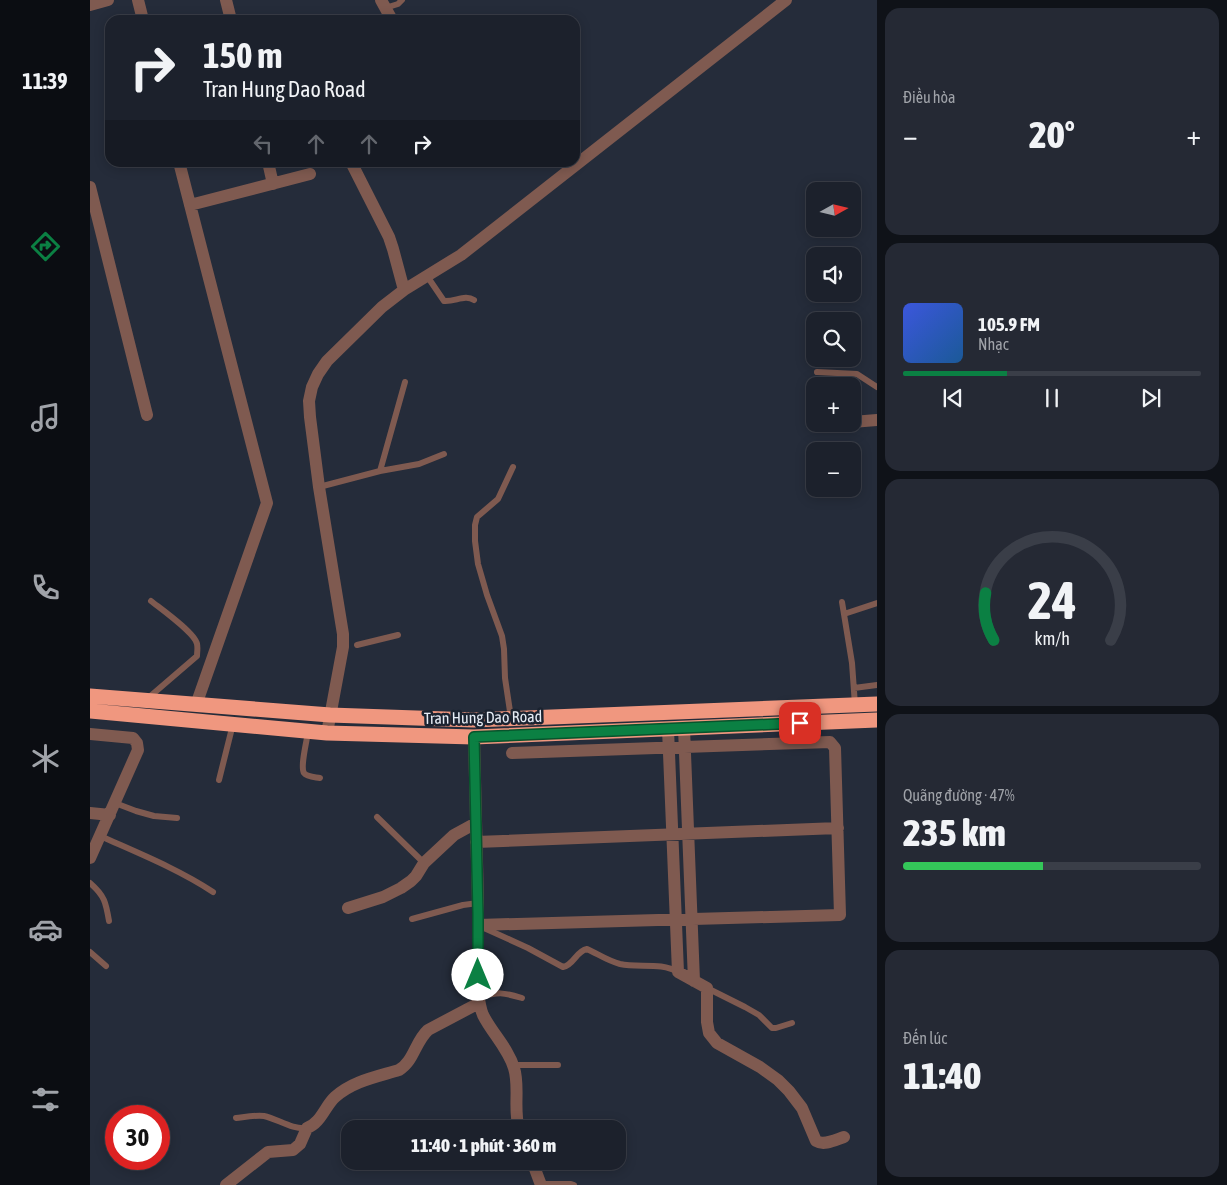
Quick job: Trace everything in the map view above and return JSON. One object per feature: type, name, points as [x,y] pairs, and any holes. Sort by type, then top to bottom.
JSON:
[{"type":"highway","name":"Tran Hung Dao Road","points":[[90,696],[330,715],[474,720],[877,704]]},
{"type":"highway","name":"Tran Hung Dao Road","points":[[90,711],[327,733],[474,737],[877,720]]},
{"type":"street","points":[[90,5],[108,0]]},
{"type":"street","points":[[138,0],[142,15]]},
{"type":"street","points":[[226,0],[230,15]]},
{"type":"street","points":[[580,161],[786,0]]},
{"type":"street","points":[[383,4],[389,15]]},
{"type":"street","points":[[180,167],[267,503],[196,705]]},
{"type":"street","points":[[269,167],[273,184]]},
{"type":"street","points":[[354,167],[389,237],[404,290]]},
{"type":"street","points":[[327,733],[330,715],[350,646],[343,634],[319,487],[310,417],[309,402],[312,387],[327,361],[382,307],[404,290],[460,255],[573,167]]},
{"type":"street","points":[[190,205],[310,174]]},
{"type":"street","points":[[90,187],[147,415]]},
{"type":"street","points":[[861,421],[877,420]]},
{"type":"street","points":[[684,728],[694,981]]},
{"type":"street","points":[[668,729],[678,972],[707,988],[709,1033],[717,1043],[760,1067],[778,1080],[802,1108],[816,1141],[825,1143],[844,1137]]},
{"type":"street","points":[[90,734],[133,738],[137,743],[138,750],[90,858]]},
{"type":"street","points":[[474,737],[479,1000],[482,1014],[513,1065],[516,1081],[518,1120]]},
{"type":"street","points":[[478,925],[840,915],[835,748],[830,742],[512,753]]},
{"type":"street","points":[[90,813],[112,809]]},
{"type":"street","points":[[348,908],[383,897],[401,888],[416,876],[424,863],[454,835],[476,822]]},
{"type":"street","points":[[476,842],[838,828]]},
{"type":"street","points":[[226,1185],[268,1152],[293,1150],[300,1144],[307,1128],[316,1122],[335,1098],[350,1086],[399,1070],[405,1066],[422,1036],[428,1030],[479,1000]]},
{"type":"street","points":[[536,1170],[541,1184]]},
{"type":"lane","points":[[383,4],[398,4],[402,0]]},
{"type":"lane","points":[[427,276],[444,301],[453,301],[465,297],[474,300]]},
{"type":"lane","points":[[817,372],[857,374],[877,387]]},
{"type":"lane","points":[[380,471],[405,382]]},
{"type":"lane","points":[[319,487],[380,471],[419,464],[444,454]]},
{"type":"lane","points":[[511,719],[505,678],[502,636],[478,564],[475,525],[477,517],[498,499],[513,467]]},
{"type":"lane","points":[[145,701],[197,656],[198,651],[197,642],[193,637],[151,601]]},
{"type":"lane","points":[[842,602],[852,663],[855,705]]},
{"type":"lane","points":[[844,614],[877,603]]},
{"type":"lane","points":[[350,646],[398,635]]},
{"type":"lane","points":[[854,688],[877,685]]},
{"type":"lane","points":[[219,780],[233,724]]},
{"type":"lane","points":[[308,731],[303,772],[306,775],[320,778]]},
{"type":"lane","points":[[112,809],[177,818]]},
{"type":"lane","points":[[377,817],[424,863]]},
{"type":"lane","points":[[100,836],[174,870],[213,892]]},
{"type":"lane","points":[[90,883],[100,892],[104,899],[110,921]]},
{"type":"lane","points":[[412,919],[462,905],[478,903]]},
{"type":"lane","points":[[478,925],[528,948],[563,967],[570,966],[582,950],[587,949],[620,964],[658,966],[678,972]]},
{"type":"lane","points":[[90,952],[106,966]]},
{"type":"lane","points":[[707,988],[759,1015],[772,1028],[792,1023]]},
{"type":"lane","points":[[479,1000],[497,993],[522,998]]},
{"type":"lane","points":[[513,1065],[558,1065]]},
{"type":"lane","points":[[236,1118],[265,1116],[295,1127],[307,1128]]},
{"type":"lane","points":[[541,1184],[574,1185]]},
{"type":"route","points":[[478,975],[474,737],[800,723]]}]
